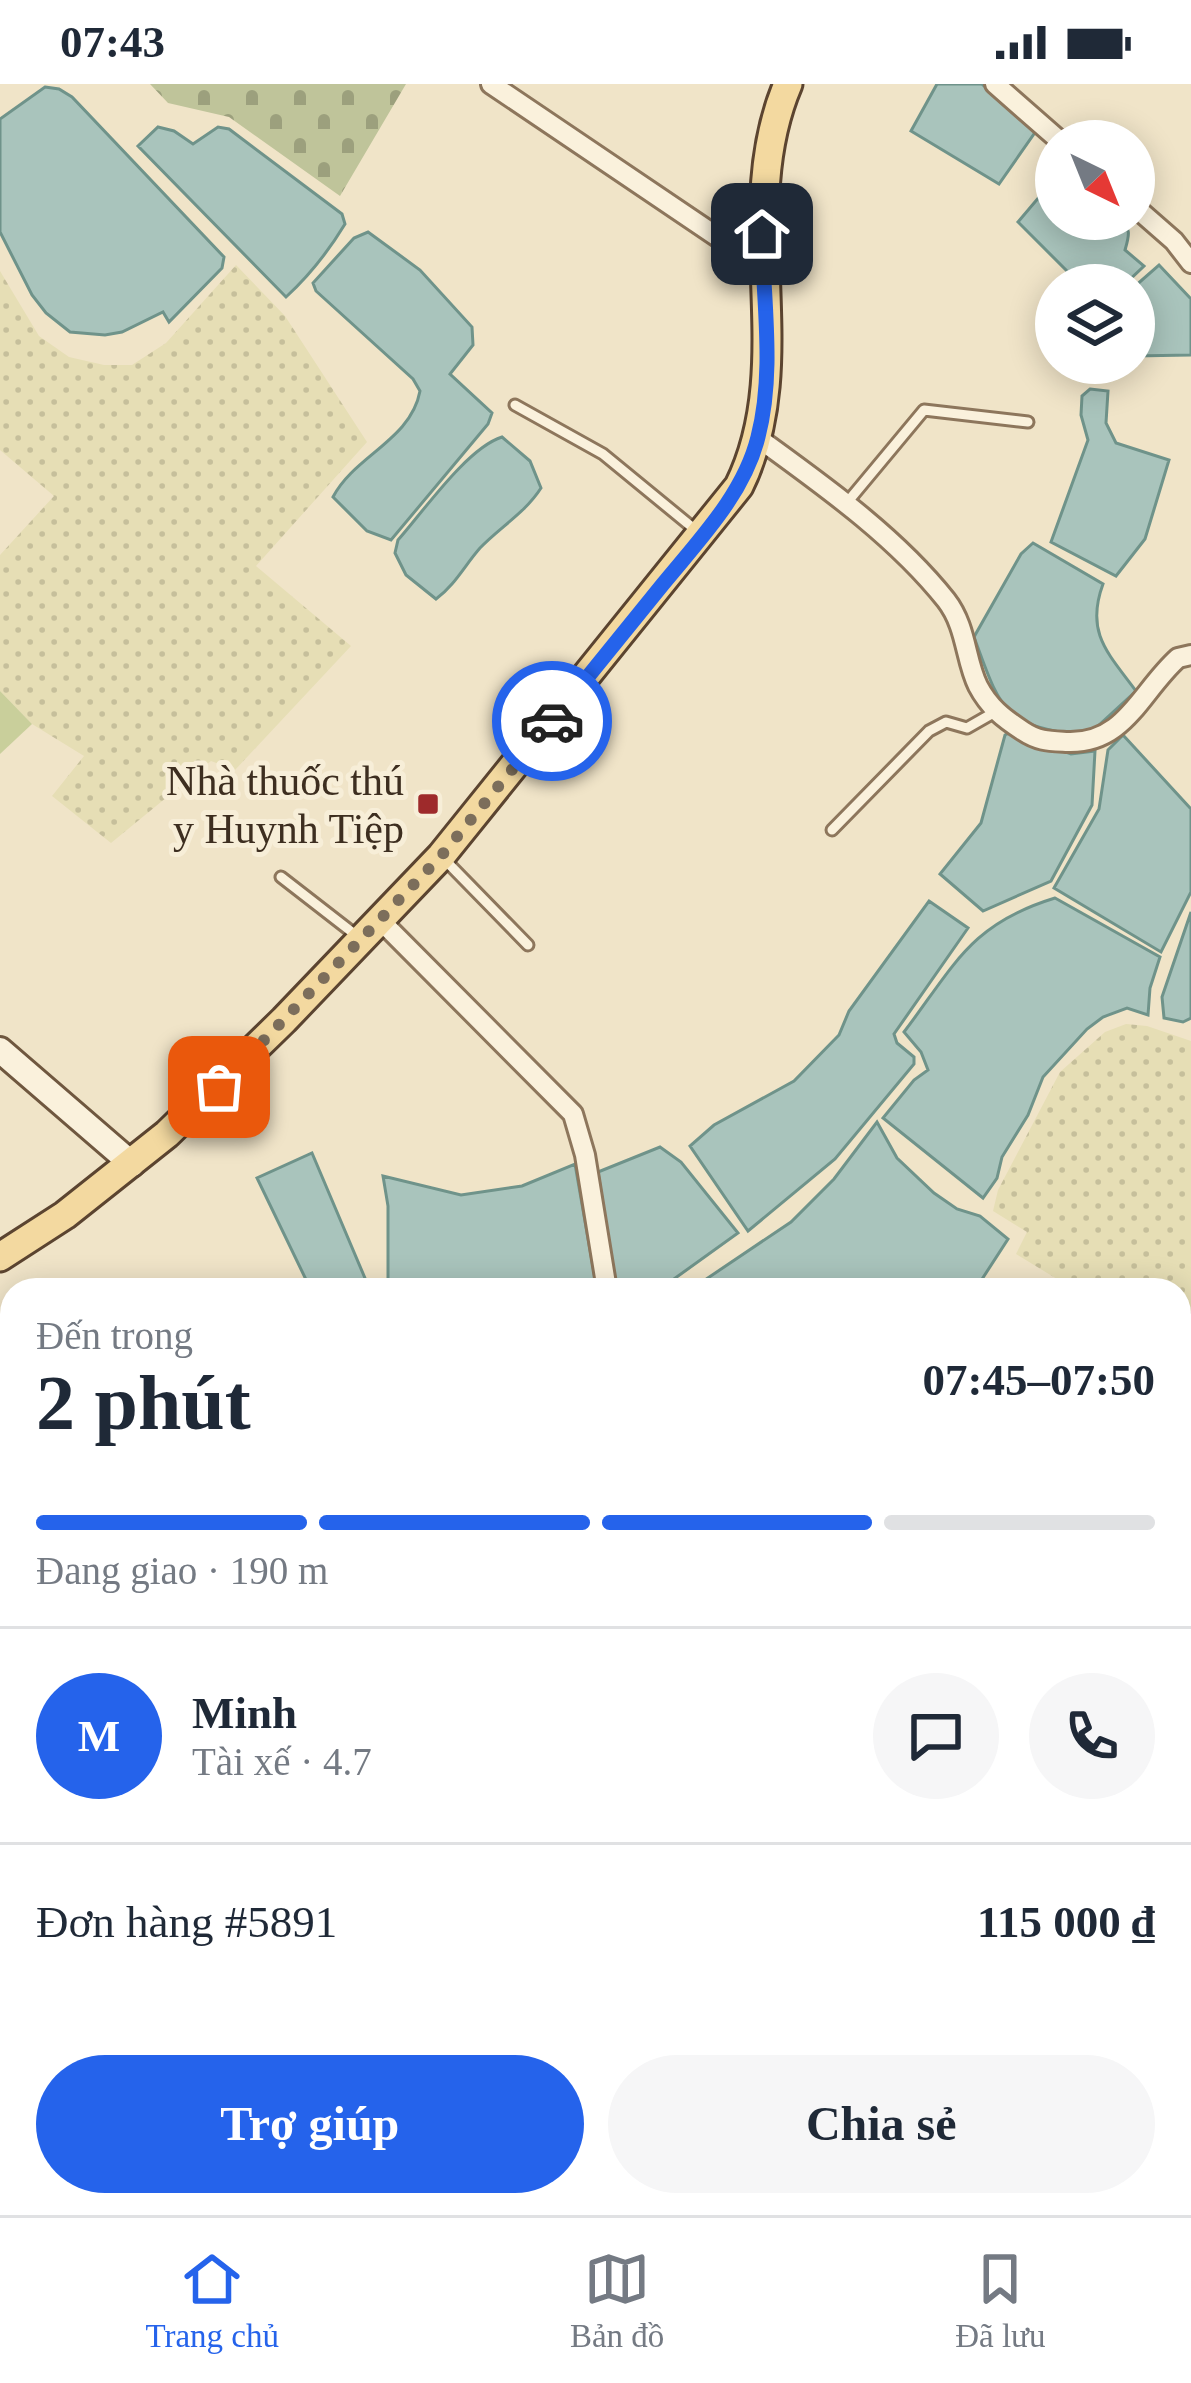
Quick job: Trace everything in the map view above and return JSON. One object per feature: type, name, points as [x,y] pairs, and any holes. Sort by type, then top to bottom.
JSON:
[{"type":"main road","points":[[0,1257],[132,1163],[219,1087],[441,856],[739,486],[758,438],[768,363],[763,214],[772,135],[788,84]]},
{"type":"street","points":[[491,84],[762,267]]},
{"type":"street","points":[[995,84],[1036,120]]},
{"type":"street","points":[[1155,224],[1191,262]]},
{"type":"street","points":[[758,438],[899,548],[950,604],[969,647],[975,682],[995,712],[1039,741],[1090,744],[1106,735],[1146,699],[1178,658],[1191,655]]},
{"type":"street","points":[[369,928],[573,1114],[605,1278]]},
{"type":"street","points":[[0,1050],[132,1163]]},
{"type":"lane","points":[[515,405],[603,454],[702,536]]},
{"type":"lane","points":[[845,505],[923,410],[1028,422]]},
{"type":"lane","points":[[832,830],[928,731],[946,722],[967,728],[995,712]]},
{"type":"lane","points":[[441,856],[528,945]]},
{"type":"lane","points":[[281,877],[337,916],[369,928]]},
{"type":"shaded area","points":[[236,265],[285,316],[367,442],[256,566],[351,646],[235,770],[211,761],[111,843],[52,796],[84,756],[32,724],[0,691],[0,555],[54,496],[0,450],[0,271],[39,336],[69,357],[132,365],[166,343]]},
{"type":"shaded area","points":[[1126,1024],[1147,1026],[1191,1041],[1191,1278],[1055,1278],[1016,1254],[1027,1232],[993,1211],[998,1190],[1060,1072],[1105,1032]]},
{"type":"green space","points":[[150,84],[406,84],[340,196],[229,117],[168,103]]},
{"type":"green space","points":[[0,691],[32,724],[0,754]]},
{"type":"water","points":[[937,84],[982,84],[1035,132],[999,184],[911,131]]},
{"type":"water","points":[[45,87],[72,97],[224,257],[222,268],[169,322],[163,312],[122,332],[70,332],[32,295],[0,232],[0,119]]},
{"type":"water","points":[[158,127],[193,144],[218,127],[229,129],[342,214],[345,224],[332,244],[286,297],[138,146]]},
{"type":"water","points":[[1035,202],[1035,239],[1018,222]]},
{"type":"water","points":[[368,232],[420,270],[472,327],[473,345],[450,374],[492,413],[488,424],[391,540],[367,531],[333,497],[354,470],[406,422],[420,391],[313,283],[354,238]]},
{"type":"water","points":[[1036,240],[1127,240],[1125,250],[1142,264],[1060,264]]},
{"type":"water","points":[[1159,265],[1191,299],[1191,355],[1155,356],[1155,269]]},
{"type":"water","points":[[1090,389],[1108,391],[1106,423],[1116,443],[1169,460],[1145,539],[1116,576],[1051,542],[1088,440],[1081,415],[1082,396]]},
{"type":"water","points":[[502,437],[530,461],[541,488],[436,599],[406,575],[395,553],[398,540],[460,467]]},
{"type":"water","points":[[1033,543],[1103,584],[1097,616],[1102,642],[1136,691],[1087,736],[1038,727],[1009,710],[991,682],[974,637],[1021,554]]},
{"type":"water","points":[[1011,732],[1071,754],[1095,751],[1092,805],[1051,881],[983,911],[940,874],[981,823],[1005,735]]},
{"type":"water","points":[[1123,735],[1191,809],[1191,892],[1161,952],[1054,888],[1099,809],[1108,750]]},
{"type":"water","points":[[1055,898],[1160,957],[1148,1015],[1127,1008],[1103,1017],[1043,1077],[1028,1115],[1002,1157],[997,1178],[983,1198],[883,1118],[928,1070],[921,1052],[904,1032],[952,967],[1003,920]]},
{"type":"water","points":[[929,901],[968,928],[894,1034],[897,1043],[914,1057],[914,1064],[835,1159],[748,1231],[690,1146],[714,1125],[794,1081],[839,1035],[849,1011]]},
{"type":"water","points":[[1191,912],[1191,1018],[1183,1022],[1164,1018],[1162,997]]},
{"type":"water","points":[[877,1122],[897,1158],[934,1193],[957,1209],[980,1216],[1008,1239],[983,1278],[708,1278],[791,1222],[834,1179]]},
{"type":"water","points":[[660,1147],[681,1162],[738,1233],[675,1278],[614,1278],[598,1172]]},
{"type":"water","points":[[312,1153],[365,1278],[305,1278],[257,1178]]},
{"type":"water","points":[[575,1164],[595,1278],[388,1278],[383,1176],[461,1195],[522,1186]]},
{"type":"way so far","points":[[219,1087],[441,856],[552,721]]},
{"type":"place","name":"Nhà thuốc thú y Huynh Tiệp","points":[[428,804]]},
{"type":"route","points":[[552,721],[702,536],[750,463],[763,412],[768,363],[762,234]]}]
